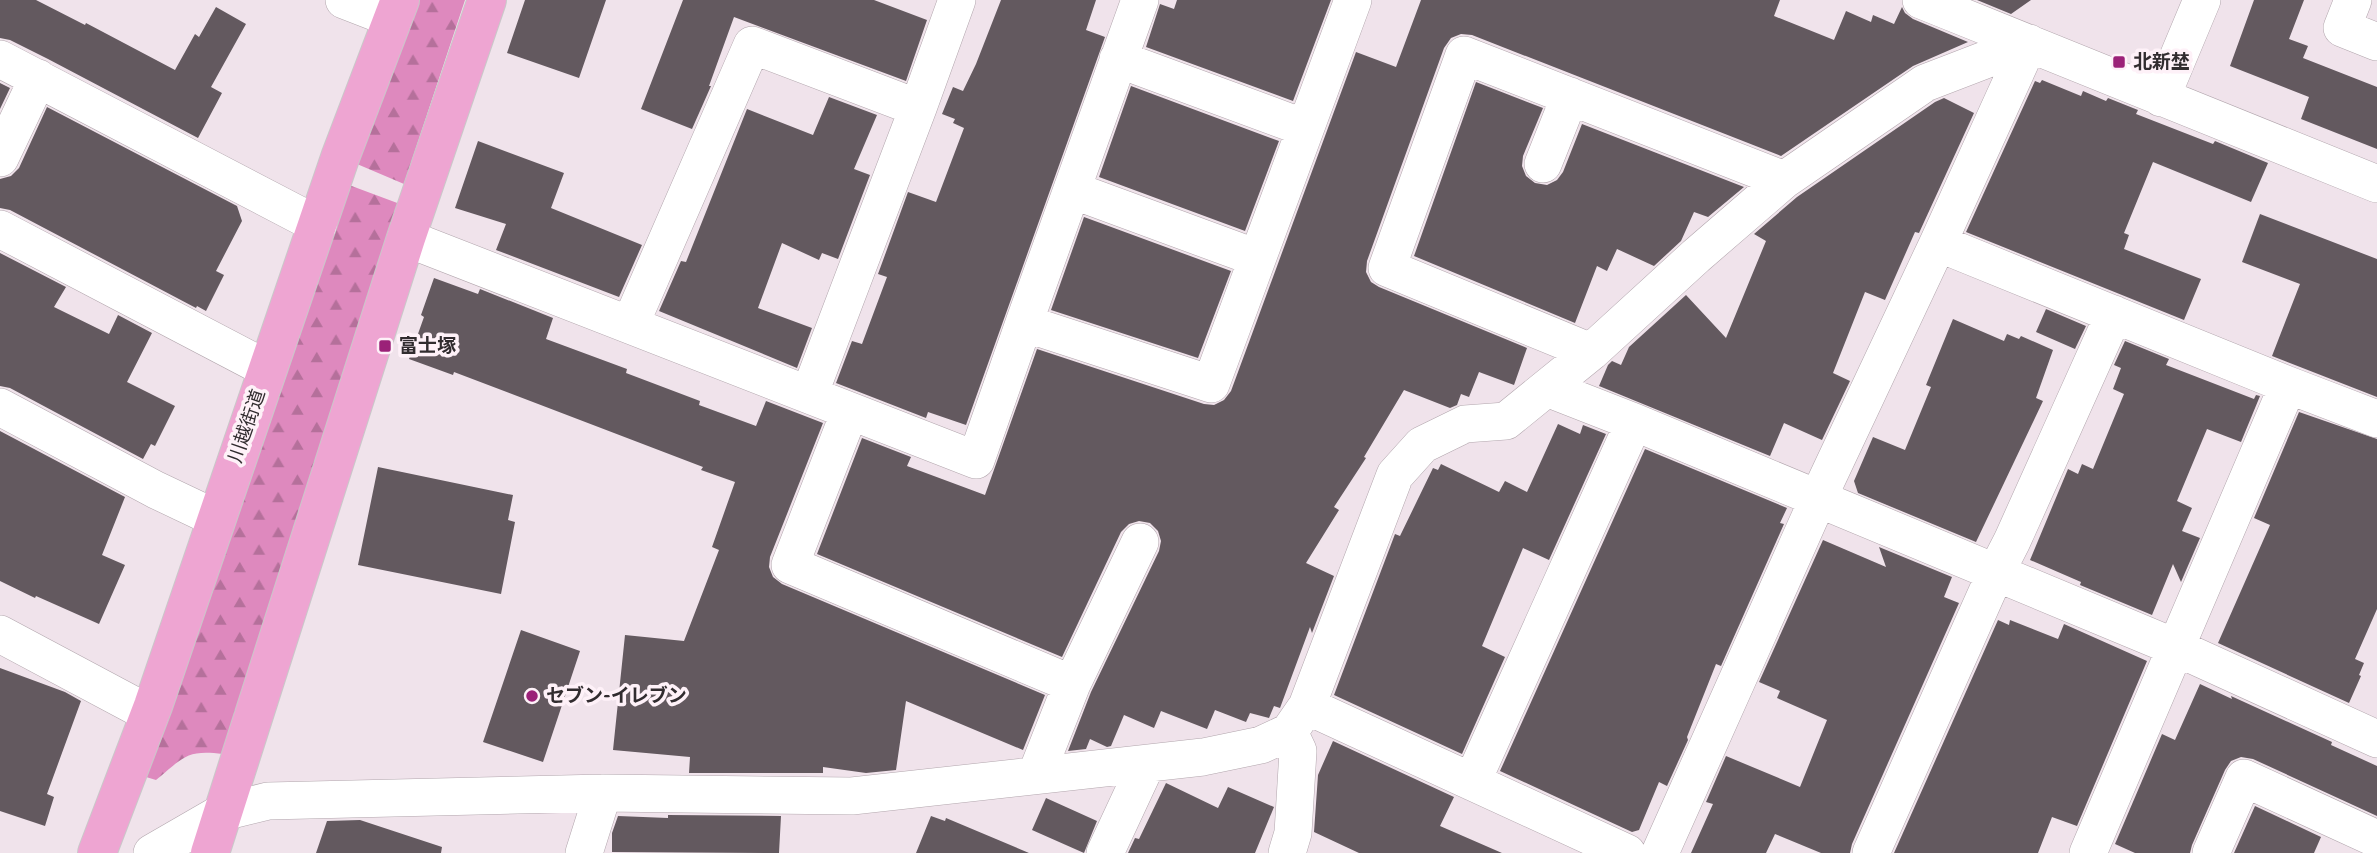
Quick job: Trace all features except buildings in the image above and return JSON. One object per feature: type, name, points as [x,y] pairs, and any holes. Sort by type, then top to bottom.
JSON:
[{"type":"highway","points":[[210,853],[406,238],[487,0]]},
{"type":"highway","name":"川越街道","points":[[97,853],[150,713],[341,155],[397,10]]},
{"type":"street","points":[[344,0],[397,10]]},
{"type":"street","points":[[810,395],[957,0]]},
{"type":"street","points":[[406,238],[976,460],[1140,0]]},
{"type":"street","points":[[1024,323],[1211,384],[1353,0]]},
{"type":"street","points":[[1921,0],[2377,184]]},
{"type":"street","points":[[2161,98],[2203,0]]},
{"type":"street","points":[[2353,0],[2342,29],[2377,42]]},
{"type":"street","points":[[1287,853],[1293,833],[1298,719],[1395,475],[1422,444],[1465,424],[1506,421],[1591,352],[1784,180],[1925,83],[2029,43]]},
{"type":"street","points":[[1660,853],[1819,498],[2029,43]]},
{"type":"street","points":[[629,325],[752,45],[918,108]]},
{"type":"street","points":[[1591,352],[1387,268],[1464,55],[1784,180]]},
{"type":"street","points":[[0,58],[318,225]]},
{"type":"street","points":[[1118,59],[1305,128]]},
{"type":"street","points":[[0,159],[38,78]]},
{"type":"street","points":[[1544,164],[1570,96]]},
{"type":"street","points":[[1072,190],[1257,258]]},
{"type":"street","points":[[0,229],[267,369]]},
{"type":"street","points":[[1938,243],[2377,419]]},
{"type":"street","points":[[1871,853],[2114,314]]},
{"type":"street","points":[[2088,853],[2288,385]]},
{"type":"street","points":[[1547,388],[2373,727]]},
{"type":"street","points":[[0,407],[156,491],[215,518]]},
{"type":"street","points":[[850,411],[790,565],[1072,684]]},
{"type":"street","points":[[1472,782],[1634,422]]},
{"type":"street","points":[[1037,775],[1072,684],[1140,542]]},
{"type":"street","points":[[0,634],[150,713]]},
{"type":"street","points":[[152,853],[223,812],[268,801],[603,793],[852,796],[1203,757],[1261,745],[1298,719]]},
{"type":"street","points":[[1298,719],[1472,782],[1627,853]]},
{"type":"street","points":[[1105,853],[1146,765]]},
{"type":"street","points":[[2211,853],[2244,778],[2377,839]]},
{"type":"street","points":[[584,853],[603,793]]},
{"type":"green space","points":[[416,0],[465,0],[404,184],[357,164]]},
{"type":"green space","points":[[349,185],[400,204],[223,754],[193,754],[179,761],[156,780],[146,777]]},
{"type":"place","name":"北新埜","points":[[2119,62]]},
{"type":"place","name":"富士塚","points":[[385,346]]},
{"type":"place","name":"セブン-イレブン","points":[[532,696]]}]
